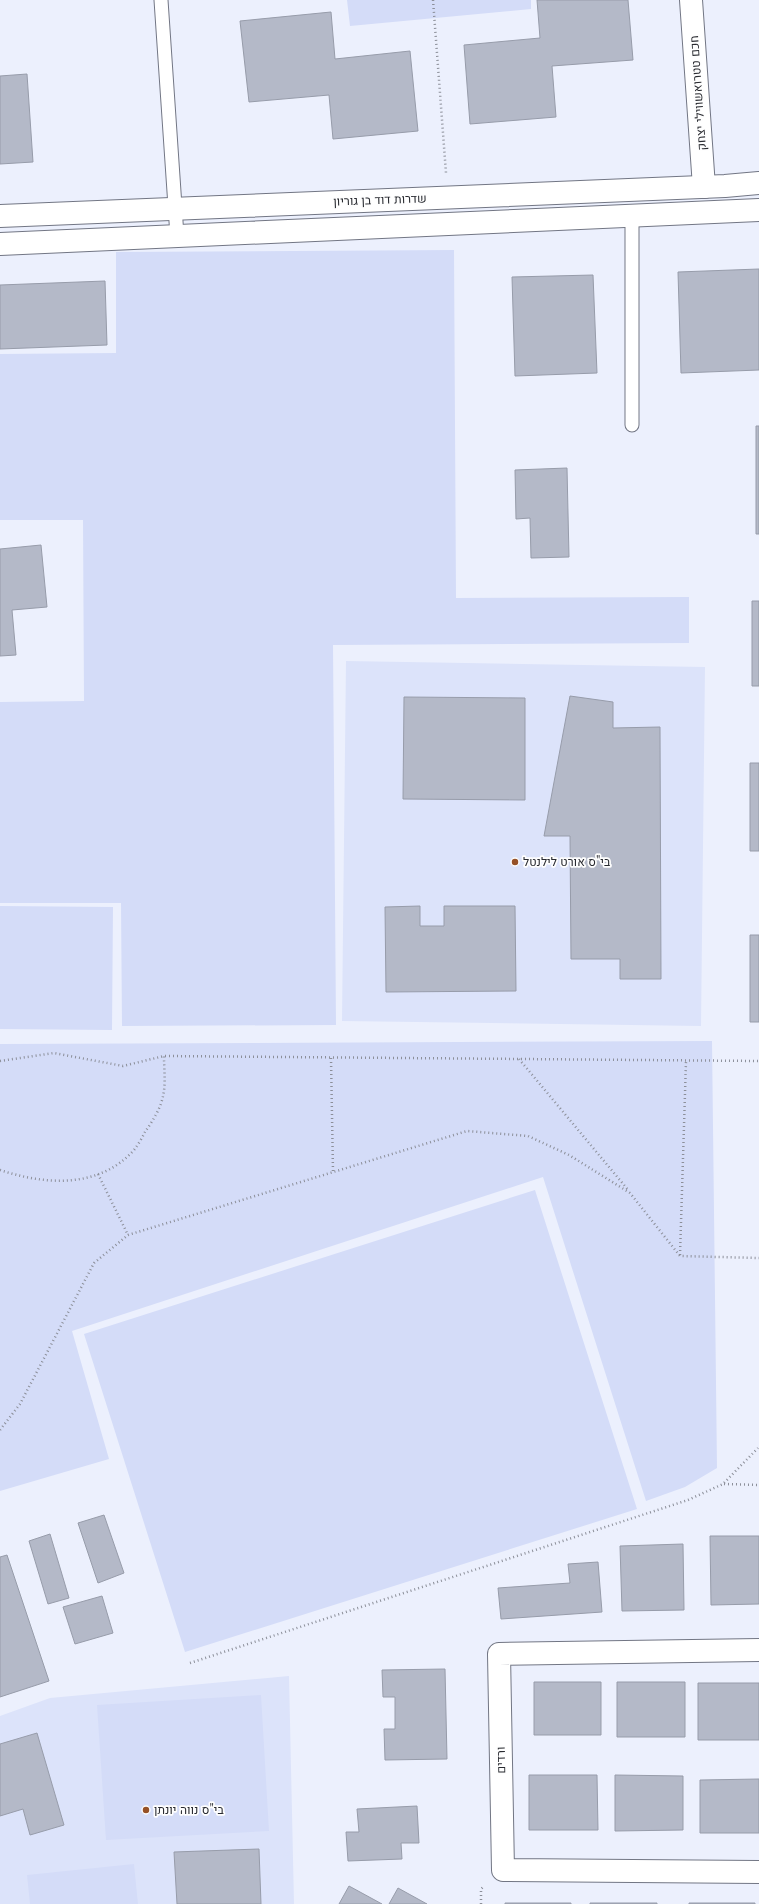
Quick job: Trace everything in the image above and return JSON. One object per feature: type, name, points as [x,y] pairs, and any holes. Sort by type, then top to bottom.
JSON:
[{"type":"street","name":"חכם טטרואשווילי יצחק","points":[[691,0],[704,186]]},
{"type":"street","name":"שדרות דוד בן גוריון","points":[[0,216],[759,183]]},
{"type":"street","points":[[0,244],[632,217],[759,210]]},
{"type":"street","name":"ורדים","points":[[759,1650],[499,1654],[503,1870],[759,1872]]},
{"type":"lane","points":[[161,0],[177,236]]},
{"type":"lane","points":[[632,217],[632,425]]},
{"type":"path","points":[[433,0],[448,197]]},
{"type":"path","points":[[0,1061],[54,1053],[123,1066],[164,1056],[759,1062]]},
{"type":"path","points":[[0,1170],[25,1178],[58,1182],[88,1178],[115,1166],[134,1150],[151,1123],[164,1096],[164,1056]]},
{"type":"path","points":[[331,1058],[333,1172]]},
{"type":"path","points":[[519,1059],[680,1256]]},
{"type":"path","points":[[680,1256],[686,1061]]},
{"type":"path","points":[[0,1430],[20,1404],[94,1263],[128,1235],[467,1131],[528,1136],[569,1155],[630,1193]]},
{"type":"path","points":[[98,1174],[128,1235]]},
{"type":"path","points":[[680,1256],[759,1258]]},
{"type":"path","points":[[190,1663],[688,1500],[723,1484],[758,1448]]},
{"type":"path","points":[[723,1484],[759,1485]]},
{"type":"shaded area","points":[[347,0],[531,0],[531,9],[350,26]]},
{"type":"shaded area","points":[[454,250],[456,598],[689,597],[689,643],[333,645],[336,1025],[122,1026],[121,903],[0,903],[0,702],[84,701],[83,520],[0,520],[0,354],[116,353],[116,252]]},
{"type":"shaded area","points":[[346,661],[705,667],[701,1026],[342,1021]]},
{"type":"shaded area","points":[[0,906],[113,907],[112,1030],[0,1029]]},
{"type":"shaded area","points":[[712,1041],[717,1468],[685,1487],[646,1501],[543,1177],[72,1331],[109,1459],[0,1491],[0,1044]]},
{"type":"shaded area","points":[[535,1190],[637,1509],[185,1652],[84,1334]]},
{"type":"shaded area","name":"בי\"ס נווה יונתן","points":[[289,1676],[294,1904],[0,1904],[0,1716],[50,1698]]},
{"type":"shaded area","points":[[261,1695],[269,1831],[106,1840],[97,1705]]},
{"type":"shaded area","points":[[134,1864],[138,1904],[30,1904],[27,1875]]},
{"type":"building","points":[[537,0],[628,0],[633,60],[552,66],[556,117],[470,124],[464,45],[540,38]]},
{"type":"building","points":[[331,12],[335,59],[410,51],[418,131],[333,139],[329,95],[249,102],[240,21]]},
{"type":"building","points":[[27,74],[33,162],[0,164],[0,76]]},
{"type":"building","points":[[759,269],[759,370],[681,373],[678,272]]},
{"type":"building","points":[[593,275],[597,373],[515,376],[512,277]]},
{"type":"building","points":[[105,281],[107,345],[0,349],[0,285]]},
{"type":"building","points":[[756,426],[759,426],[759,534],[756,534]]},
{"type":"building","points":[[567,468],[569,557],[531,558],[530,518],[516,519],[515,470]]},
{"type":"building","points":[[41,545],[47,607],[12,610],[16,655],[0,656],[0,549]]},
{"type":"building","points":[[752,601],[759,601],[759,686],[752,686]]},
{"type":"building","points":[[570,696],[613,702],[613,728],[660,727],[661,979],[620,979],[620,959],[571,959],[570,836],[544,836]]},
{"type":"building","points":[[404,697],[525,698],[525,800],[403,799]]},
{"type":"building","points":[[750,763],[759,763],[759,851],[750,851]]},
{"type":"building","points":[[420,906],[420,926],[444,926],[444,906],[515,906],[516,991],[386,992],[385,907]]},
{"type":"building","points":[[750,935],[759,935],[759,1022],[750,1022]]},
{"type":"building","points":[[104,1515],[124,1573],[98,1583],[78,1523]]},
{"type":"building","points":[[50,1534],[69,1598],[48,1604],[29,1541]]},
{"type":"building","points":[[710,1536],[759,1536],[759,1604],[711,1605]]},
{"type":"building","points":[[683,1544],[684,1610],[622,1611],[620,1546]]},
{"type":"building","points":[[7,1555],[49,1681],[0,1697],[0,1557]]},
{"type":"building","points":[[598,1562],[602,1612],[501,1619],[498,1588],[570,1583],[568,1564]]},
{"type":"building","points":[[102,1596],[113,1633],[75,1644],[63,1607]]},
{"type":"building","points":[[445,1669],[447,1759],[385,1760],[384,1729],[395,1729],[395,1697],[383,1697],[382,1670]]},
{"type":"building","points":[[534,1682],[601,1682],[601,1735],[534,1735]]},
{"type":"building","points":[[617,1682],[685,1682],[685,1737],[617,1737]]},
{"type":"building","points":[[698,1683],[759,1683],[759,1740],[698,1740]]},
{"type":"building","points":[[37,1733],[64,1825],[30,1835],[23,1809],[0,1816],[0,1744]]},
{"type":"building","points":[[529,1775],[597,1775],[598,1830],[529,1830]]},
{"type":"building","points":[[615,1775],[683,1776],[683,1830],[615,1831]]},
{"type":"building","points":[[759,1779],[759,1833],[700,1833],[700,1780]]},
{"type":"building","points":[[417,1806],[419,1843],[401,1843],[402,1859],[348,1861],[346,1832],[359,1832],[357,1809]]},
{"type":"building","points":[[259,1849],[261,1904],[177,1904],[174,1852]]},
{"type":"building","points":[[349,1886],[382,1904],[339,1904]]},
{"type":"building","points":[[398,1888],[427,1904],[389,1904]]},
{"type":"building","points":[[571,1903],[571,1904],[505,1904]]},
{"type":"building","points":[[657,1903],[657,1904],[590,1904]]},
{"type":"building","points":[[755,1903],[755,1904],[689,1904]]},
{"type":"place","name":"בי\"ס אורט לילנטל","points":[[515,862]]},
{"type":"place","name":"בי\"ס נווה יונתן","points":[[146,1810]]}]
